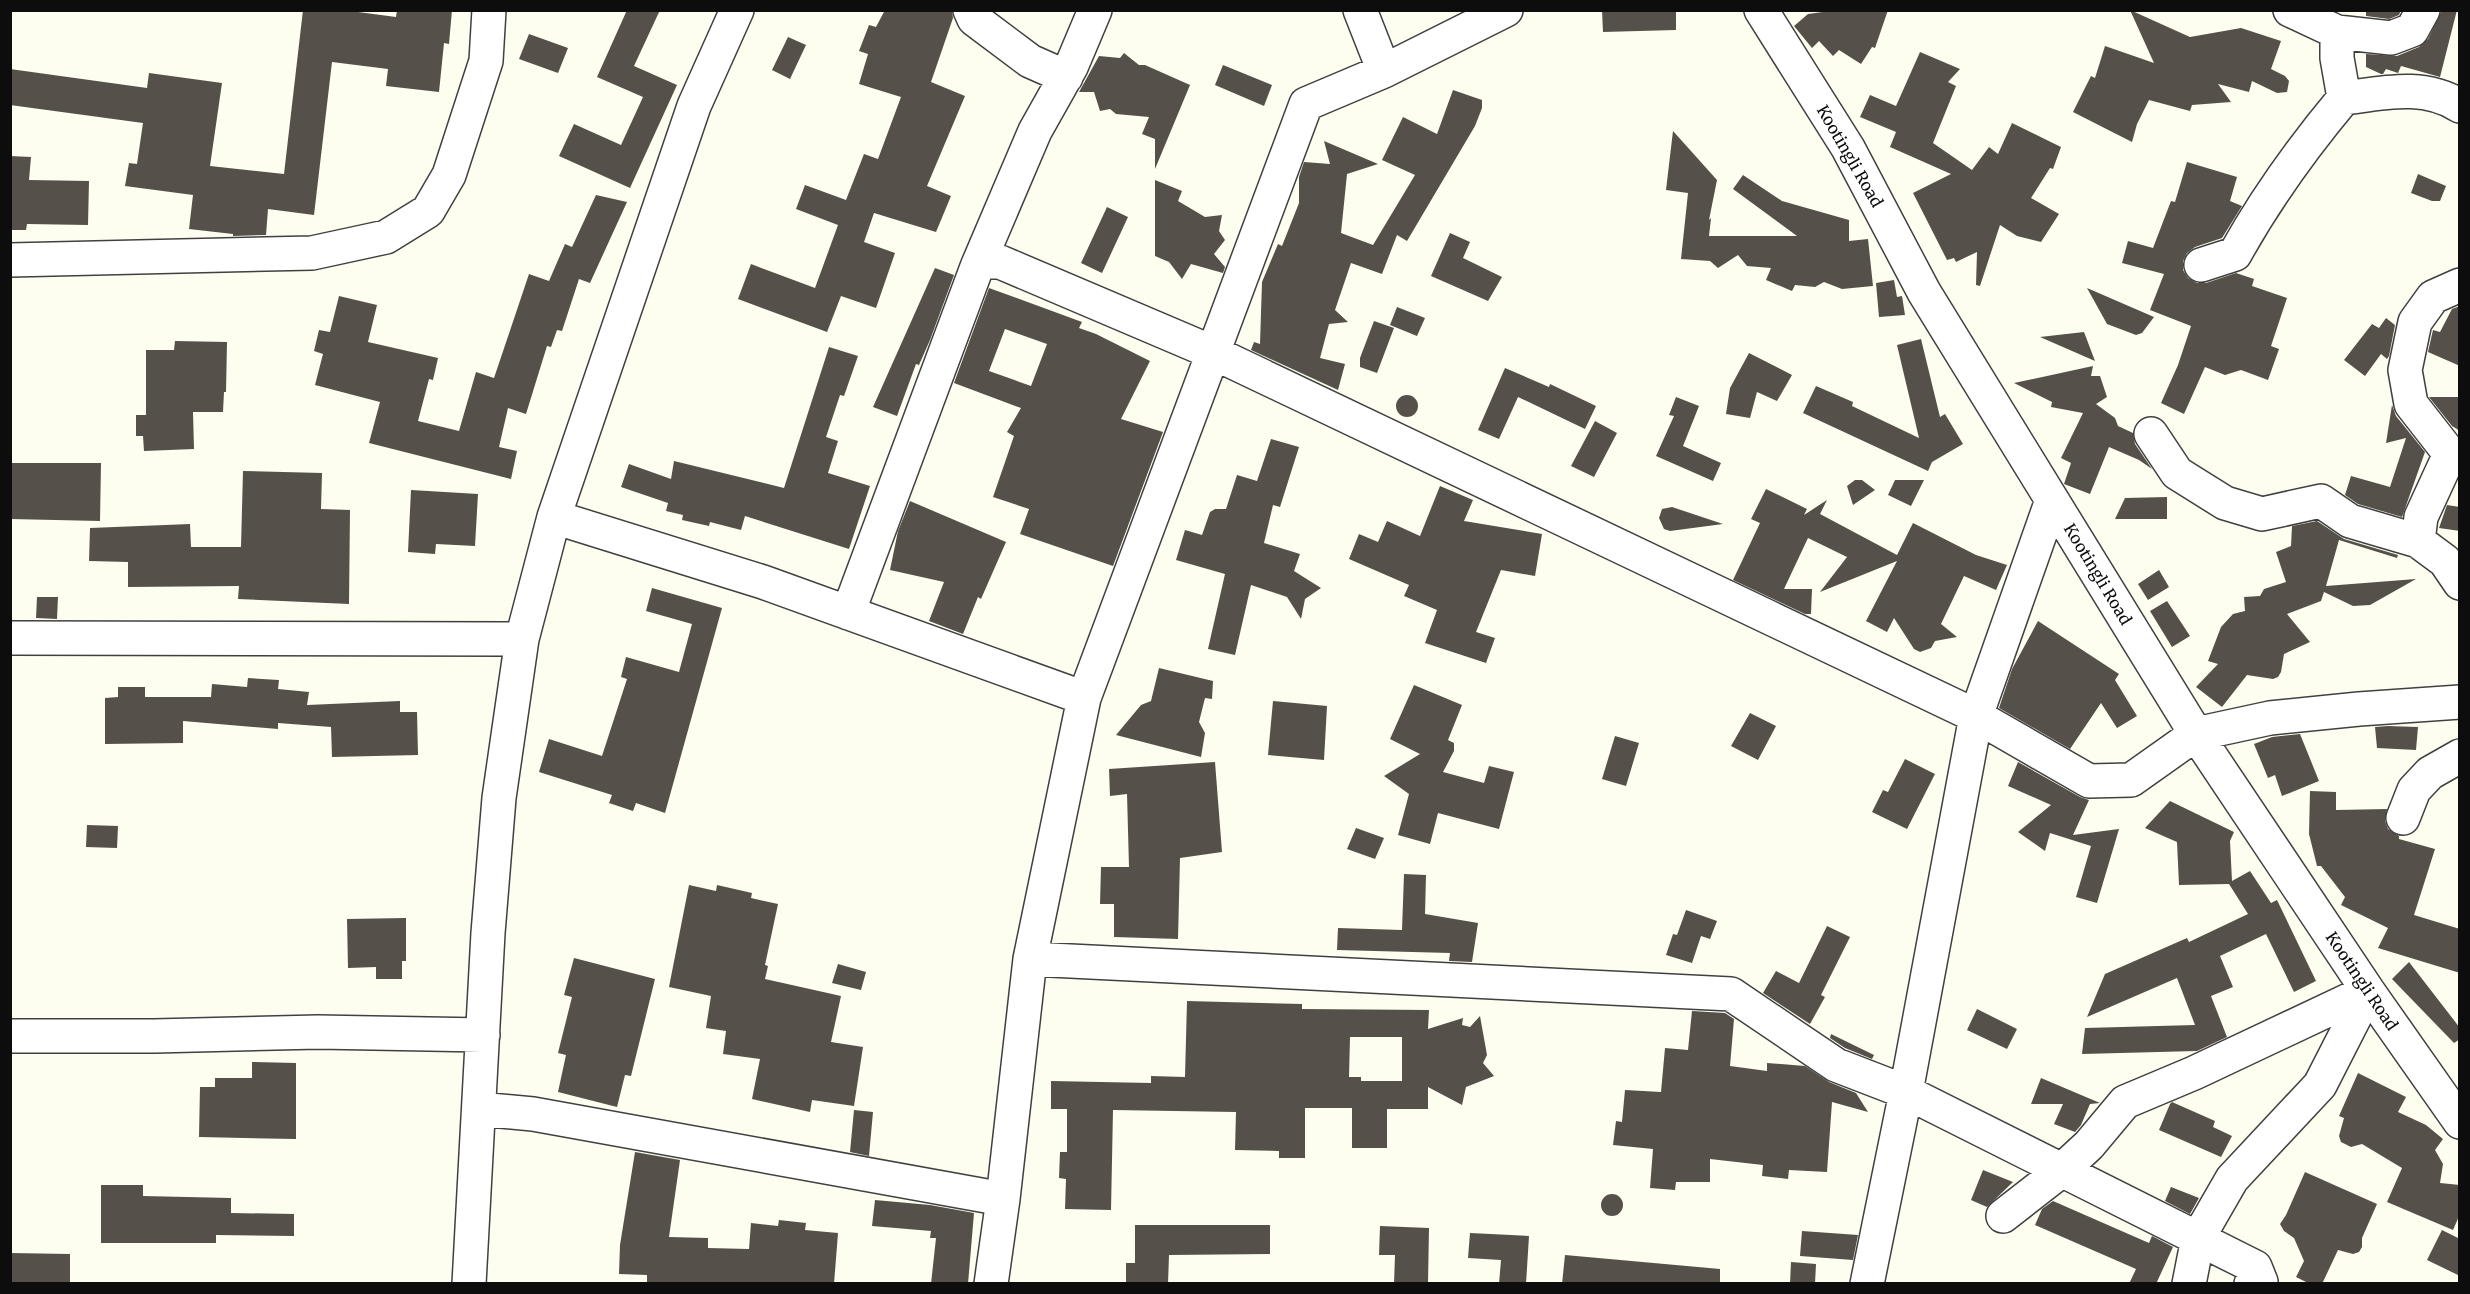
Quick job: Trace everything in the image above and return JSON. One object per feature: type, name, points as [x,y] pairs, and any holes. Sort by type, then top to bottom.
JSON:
[{"type":"street","points":[[10,260],[312,253],[386,237],[428,211],[449,175],[486,61],[489,10]]},
{"type":"street","points":[[469,1284],[488,933],[499,798],[522,639],[554,517],[694,106],[737,10]]},
{"type":"street","points":[[970,10],[974,19],[1030,61],[1066,77]]},
{"type":"street","points":[[848,613],[977,267],[1035,131],[1066,77],[1095,10]]},
{"type":"street","points":[[1360,10],[1384,71]]},
{"type":"street","points":[[991,1284],[1003,1199],[1029,959],[1084,698],[1306,104],[1384,71],[1506,10]]},
{"type":"street","name":"Kootingli Road","points":[[1761,10],[1848,148],[1924,292],[2196,734],[2368,991],[2460,1122]]},
{"type":"street","points":[[2290,10],[2337,32],[2391,38],[2412,30],[2422,10]]},
{"type":"street","points":[[2337,32],[2337,57],[2344,98]]},
{"type":"street","points":[[2201,265],[2235,254],[2256,217],[2301,150],[2344,98],[2409,90],[2445,97],[2460,106]]},
{"type":"street","points":[[977,267],[985,261],[1000,262],[1214,353],[1976,716],[2090,781],[2131,780],[2196,734],[2270,718],[2460,702]]},
{"type":"street","points":[[2418,541],[2421,516],[2450,454],[2411,404],[2405,370],[2415,322],[2433,297],[2460,285]]},
{"type":"street","points":[[2151,434],[2177,473],[2225,503],[2262,514],[2321,501],[2350,521],[2418,541],[2445,561],[2460,583]]},
{"type":"street","points":[[1867,1284],[1906,1092],[1976,716],[2052,500]]},
{"type":"street","points":[[554,517],[763,582],[1084,698]]},
{"type":"street","points":[[10,638],[522,639]]},
{"type":"street","points":[[2403,818],[2414,790],[2430,773],[2460,756]]},
{"type":"street","points":[[1029,959],[1731,994],[1836,1065],[1906,1092],[2255,1267],[2259,1283]]},
{"type":"street","points":[[2003,1216],[2062,1170],[2089,1145],[2125,1102],[2194,1073],[2368,991]]},
{"type":"street","points":[[2189,1284],[2198,1238],[2232,1179],[2320,1085],[2368,991]]},
{"type":"street","points":[[10,1036],[154,1036],[318,1032],[483,1035]]},
{"type":"street","points":[[479,1109],[533,1114],[1003,1199]]},
{"type":"building","points":[[303,10],[343,10],[396,17],[397,10],[452,10],[449,44],[444,43],[439,92],[386,86],[388,69],[332,62],[314,215],[268,209],[266,235],[233,236],[233,234],[189,229],[193,195],[125,186],[129,163],[137,164],[143,123],[10,105],[10,69],[147,88],[149,73],[222,83],[210,166],[284,174]]},
{"type":"building","points":[[627,10],[660,10],[634,66],[677,85],[630,188],[559,156],[574,124],[621,145],[643,97],[597,77]]},
{"type":"building","points":[[885,10],[952,10],[953,18],[931,82],[965,96],[927,186],[951,196],[936,232],[874,213],[864,242],[895,253],[876,308],[841,296],[827,332],[738,299],[751,264],[815,288],[838,225],[796,209],[805,185],[846,200],[864,154],[878,159],[901,97],[859,84],[868,54],[859,51],[869,25],[876,27]]},
{"type":"building","points":[[1602,10],[1676,10],[1676,30],[1603,32]]},
{"type":"building","points":[[1837,10],[1888,10],[1875,48],[1872,47],[1861,64],[1839,50],[1833,56],[1819,41],[1812,48],[1794,26],[1808,14]]},
{"type":"building","points":[[2130,10],[2190,37],[2241,28],[2281,41],[2271,69],[2285,76],[2289,81],[2287,92],[2277,93],[2252,81],[2249,92],[2218,84],[2231,102],[2192,105],[2190,111],[2149,100],[2137,124],[2132,142],[2073,112],[2091,76],[2095,78],[2105,46],[2154,63]]},
{"type":"building","points":[[2366,10],[2401,10],[2399,15],[2389,19],[2366,16]]},
{"type":"building","points":[[2442,10],[2457,10],[2440,77],[2401,66],[2398,73],[2386,69],[2383,74],[2366,67],[2366,54],[2397,56],[2419,47],[2428,39]]},
{"type":"building","points":[[529,34],[568,48],[558,73],[519,59]]},
{"type":"building","points":[[788,37],[806,45],[790,79],[772,70]]},
{"type":"building","points":[[1920,52],[1960,69],[1948,82],[1956,86],[1933,143],[1972,170],[1989,147],[1998,154],[2012,123],[2061,147],[2053,169],[2050,168],[2031,198],[2059,214],[2041,242],[2017,236],[2000,225],[1980,286],[1976,285],[1977,252],[1956,262],[1954,258],[1947,260],[1913,193],[1951,174],[1890,147],[1896,132],[1860,117],[1870,95],[1896,106]]},
{"type":"building","points":[[1124,53],[1139,65],[1145,65],[1190,85],[1155,169],[1155,139],[1142,134],[1149,117],[1116,114],[1110,109],[1100,111],[1094,92],[1079,92],[1099,56],[1120,58]]},
{"type":"building","points":[[1223,65],[1272,85],[1264,106],[1215,85]]},
{"type":"building","points":[[1453,90],[1482,100],[1482,108],[1475,126],[1407,241],[1397,235],[1382,274],[1351,263],[1335,310],[1348,322],[1329,324],[1320,358],[1345,364],[1338,390],[1251,350],[1254,342],[1260,344],[1262,282],[1278,244],[1282,246],[1299,203],[1299,177],[1304,162],[1330,164],[1324,141],[1378,164],[1347,174],[1341,233],[1373,245],[1415,175],[1382,160],[1403,117],[1437,134]]},
{"type":"building","points":[[1673,131],[1717,180],[1709,220],[1711,218],[1709,236],[1797,236],[1733,189],[1743,175],[1782,201],[1849,220],[1849,241],[1868,239],[1873,286],[1842,289],[1824,282],[1815,287],[1795,285],[1792,291],[1766,280],[1771,268],[1747,266],[1738,255],[1718,268],[1710,261],[1681,259],[1688,193],[1666,190]]},
{"type":"building","points":[[10,156],[31,157],[29,180],[89,181],[88,225],[27,224],[26,230],[10,230]]},
{"type":"building","points":[[2187,162],[2237,177],[2230,201],[2242,206],[2222,238],[2195,247],[2187,253],[2183,261],[2183,270],[2188,278],[2197,283],[2206,283],[2236,273],[2254,279],[2252,286],[2287,298],[2271,346],[2279,349],[2268,380],[2241,370],[2225,375],[2205,367],[2184,414],[2161,403],[2178,365],[2191,326],[2150,310],[2164,274],[2122,263],[2128,241],[2153,248],[2171,201],[2175,202]]},
{"type":"building","points":[[2418,174],[2446,186],[2440,201],[2432,201],[2411,193]]},
{"type":"building","points":[[1155,180],[1182,191],[1178,201],[1205,217],[1222,215],[1219,231],[1225,240],[1214,254],[1225,267],[1223,273],[1191,264],[1182,279],[1169,262],[1155,256]]},
{"type":"building","points":[[596,195],[627,202],[590,283],[579,279],[562,331],[557,330],[551,347],[547,346],[526,414],[508,408],[499,447],[517,451],[511,479],[369,443],[380,402],[315,385],[323,354],[314,351],[319,330],[330,332],[339,296],[377,305],[368,342],[438,358],[433,380],[429,379],[418,421],[459,431],[476,372],[494,378],[529,274],[549,281],[565,244],[572,247]]},
{"type":"building","points":[[1107,207],[1128,217],[1102,273],[1081,263]]},
{"type":"building","points":[[1450,233],[1470,242],[1463,258],[1502,277],[1488,301],[1431,276]]},
{"type":"building","points":[[935,268],[954,275],[930,340],[919,365],[916,364],[897,416],[873,407]]},
{"type":"building","points":[[1894,280],[1897,297],[1902,296],[1905,315],[1879,317],[1876,283]]},
{"type":"building","points":[[989,288],[1082,322],[1079,328],[1150,361],[1121,419],[1163,432],[1113,566],[1020,534],[1029,509],[993,497],[1014,436],[1007,432],[1021,408],[954,383]],"holes":[[[1005,329],[1047,344],[1031,386],[989,371]]]},
{"type":"building","points":[[2087,288],[2154,317],[2142,333],[2136,335],[2107,324]]},
{"type":"building","points":[[2460,306],[2460,366],[2428,352],[2433,330],[2440,332],[2452,309]]},
{"type":"building","points":[[1397,307],[1425,318],[1417,336],[1390,325]]},
{"type":"building","points":[[2386,318],[2395,325],[2389,356],[2387,359],[2381,354],[2365,376],[2344,360],[2372,324],[2379,328]]},
{"type":"building","points":[[1374,321],[1394,328],[1377,373],[1360,367],[1360,358]]},
{"type":"building","points":[[2084,332],[2095,361],[2040,337]]},
{"type":"building","points":[[1921,339],[1940,417],[1945,414],[1963,444],[1932,462],[1928,471],[1803,413],[1816,386],[1853,402],[1852,406],[1919,438],[1897,345]]},
{"type":"building","points":[[175,341],[227,342],[226,392],[224,392],[223,412],[193,412],[194,449],[144,451],[143,436],[136,436],[136,415],[146,415],[146,350],[174,350]]},
{"type":"building","points":[[829,347],[858,356],[844,396],[840,395],[826,437],[838,441],[828,473],[870,486],[849,549],[745,516],[741,530],[710,522],[709,526],[682,520],[683,515],[666,511],[668,503],[621,487],[629,464],[671,479],[674,461],[784,488]]},
{"type":"building","points":[[1749,353],[1792,375],[1777,401],[1757,392],[1750,418],[1726,414],[1730,388]]},
{"type":"building","points":[[2093,366],[2091,376],[2100,376],[2107,397],[2096,404],[2115,418],[2118,426],[2133,433],[2135,444],[2152,469],[2139,460],[2109,447],[2090,494],[2064,484],[2071,463],[2061,458],[2083,413],[2051,407],[2052,402],[2014,383]]},
{"type":"building","points":[[1505,368],[1549,387],[1550,384],[1596,406],[1585,429],[1518,397],[1499,439],[1478,430]]},
{"type":"building","points":[[1407,395],[1415,398],[1418,406],[1415,414],[1407,417],[1399,414],[1396,406],[1399,398]]},
{"type":"building","points":[[1676,397],[1699,406],[1683,446],[1721,463],[1713,481],[1656,456],[1674,416],[1669,415]]},
{"type":"building","points":[[2429,397],[2460,397],[2460,431],[2452,426]]},
{"type":"building","points":[[2392,405],[2396,416],[2425,452],[2402,517],[2358,504],[2345,495],[2351,476],[2390,487],[2406,438],[2386,443]]},
{"type":"building","points":[[1595,421],[1617,433],[1594,477],[1571,466]]},
{"type":"building","points":[[1271,439],[1299,447],[1280,507],[1273,505],[1264,543],[1300,554],[1294,571],[1321,588],[1305,599],[1301,619],[1287,597],[1251,585],[1235,655],[1208,649],[1225,574],[1176,560],[1185,530],[1202,535],[1210,512],[1215,509],[1226,509],[1237,475],[1257,481]]},
{"type":"building","points":[[10,463],[101,463],[100,521],[10,519]]},
{"type":"building","points":[[243,471],[322,473],[321,509],[350,510],[349,604],[238,599],[239,586],[128,587],[128,562],[89,561],[90,528],[190,524],[191,547],[241,547]]},
{"type":"building","points":[[1855,480],[1862,480],[1875,490],[1853,505],[1847,486]]},
{"type":"building","points":[[1895,480],[1924,480],[1911,506],[1888,495]]},
{"type":"building","points":[[1440,486],[1473,500],[1464,521],[1542,534],[1535,576],[1501,570],[1476,632],[1495,638],[1486,663],[1425,643],[1437,610],[1404,596],[1409,585],[1349,559],[1359,534],[1378,542],[1387,521],[1420,536]]},
{"type":"building","points":[[1766,489],[1807,509],[1804,515],[1827,500],[1820,514],[1897,555],[1913,523],[1976,555],[2007,565],[1996,590],[1964,576],[1941,624],[1957,637],[1935,641],[1931,648],[1920,652],[1914,649],[1894,618],[1887,632],[1866,621],[1897,561],[1820,592],[1847,557],[1808,538],[1784,589],[1812,589],[1811,614],[1805,614],[1733,580],[1760,523],[1751,519]]},
{"type":"building","points":[[411,490],[478,494],[475,546],[436,544],[435,554],[408,552]]},
{"type":"building","points":[[2167,497],[2167,519],[2115,519],[2125,498]]},
{"type":"building","points":[[910,501],[1006,542],[981,599],[978,597],[963,634],[929,621],[944,582],[890,570],[898,531]]},
{"type":"building","points":[[2447,505],[2460,507],[2460,531],[2439,528]]},
{"type":"building","points":[[1672,507],[1723,524],[1670,531],[1664,529],[1659,518],[1662,509]]},
{"type":"building","points":[[2317,521],[2344,539],[2398,555],[2397,558],[2339,540],[2326,586],[2416,579],[2370,605],[2353,606],[2324,592],[2321,601],[2287,614],[2310,642],[2284,654],[2278,677],[2273,679],[2247,675],[2222,707],[2196,687],[2218,664],[2208,661],[2221,627],[2233,614],[2245,611],[2244,597],[2260,596],[2264,589],[2286,582],[2276,552],[2291,546],[2292,526]]},
{"type":"building","points":[[2159,570],[2169,587],[2148,600],[2138,584]]},
{"type":"building","points":[[652,588],[722,608],[665,813],[636,803],[633,811],[609,803],[612,795],[539,772],[549,739],[602,756],[627,679],[621,677],[626,657],[679,672],[692,624],[646,611]]},
{"type":"building","points":[[37,597],[58,597],[57,619],[36,618]]},
{"type":"building","points":[[2167,601],[2190,636],[2172,647],[2150,611]]},
{"type":"building","points":[[2038,621],[2119,674],[2115,680],[2137,716],[2117,728],[2101,703],[2070,749],[1999,708],[2012,669]]},
{"type":"building","points":[[1159,668],[1213,681],[1212,699],[1205,698],[1199,722],[1205,733],[1201,757],[1116,735],[1141,705],[1151,701]]},
{"type":"building","points":[[248,678],[279,680],[278,689],[309,692],[307,705],[400,701],[400,712],[417,712],[418,755],[332,757],[331,727],[278,723],[278,729],[183,721],[183,743],[105,744],[105,698],[118,697],[118,687],[145,687],[145,697],[211,697],[212,684],[247,687]]},
{"type":"building","points":[[1414,685],[1462,705],[1448,740],[1454,743],[1454,751],[1443,772],[1484,783],[1489,766],[1514,772],[1499,829],[1438,813],[1430,844],[1398,835],[1409,794],[1384,776],[1420,754],[1390,739]]},
{"type":"building","points":[[1273,701],[1327,706],[1324,760],[1268,755]]},
{"type":"building","points":[[1750,713],[1776,726],[1758,760],[1731,746]]},
{"type":"building","points":[[2375,727],[2418,727],[2416,750],[2377,748]]},
{"type":"building","points":[[2300,734],[2319,781],[2282,796],[2275,775],[2268,778],[2254,744],[2272,737]]},
{"type":"building","points":[[1615,736],[1639,743],[1626,786],[1602,779]]},
{"type":"building","points":[[1905,759],[1935,774],[1907,829],[1872,812],[1883,790],[1888,792]]},
{"type":"building","points":[[1215,762],[1222,852],[1180,858],[1178,939],[1114,937],[1114,904],[1100,904],[1101,867],[1129,867],[1127,794],[1110,796],[1109,769]]},
{"type":"building","points":[[2018,762],[2089,800],[2073,835],[2119,829],[2097,903],[2076,897],[2091,846],[2050,833],[2045,851],[2018,832],[2051,805],[2008,786]]},
{"type":"building","points":[[2310,791],[2336,792],[2336,810],[2387,809],[2385,821],[2388,829],[2399,836],[2399,839],[2435,849],[2414,915],[2460,929],[2460,973],[2378,948],[2388,928],[2341,905],[2345,897],[2321,866],[2317,866],[2309,834]]},
{"type":"building","points":[[2170,801],[2234,832],[2230,841],[2232,881],[2250,871],[2271,903],[2277,900],[2316,981],[2294,992],[2266,934],[2220,956],[2233,987],[2211,996],[2227,1037],[2197,1051],[2082,1054],[2085,1028],[2195,1025],[2177,978],[2087,1017],[2105,974],[2187,938],[2189,942],[2248,914],[2229,884],[2179,885],[2177,842],[2145,828]]},
{"type":"building","points":[[87,825],[118,826],[117,848],[86,847]]},
{"type":"building","points":[[1356,828],[1384,838],[1375,859],[1347,849]]},
{"type":"building","points":[[1404,874],[1426,875],[1425,914],[1478,923],[1472,962],[1449,961],[1450,953],[1337,950],[1338,928],[1402,930]]},
{"type":"building","points":[[689,885],[716,891],[717,885],[752,893],[751,898],[778,904],[765,965],[768,966],[765,979],[841,996],[831,1042],[863,1047],[854,1106],[812,1100],[810,1112],[752,1099],[760,1059],[723,1054],[726,1031],[706,1028],[711,996],[669,987]]},
{"type":"building","points":[[1686,910],[1717,921],[1710,939],[1701,936],[1692,963],[1666,955],[1673,934],[1677,935]]},
{"type":"building","points":[[406,918],[406,961],[402,961],[402,979],[376,979],[376,967],[348,968],[347,919]]},
{"type":"building","points":[[1827,926],[1850,937],[1821,995],[1825,997],[1810,1024],[1763,993],[1776,971],[1799,983]]},
{"type":"building","points":[[574,958],[655,979],[631,1076],[625,1075],[617,1107],[558,1092],[566,1055],[558,1053],[572,997],[564,995]]},
{"type":"building","points":[[2409,962],[2460,1028],[2460,1039],[2454,1043],[2392,979]]},
{"type":"building","points":[[838,964],[866,972],[861,990],[832,983]]},
{"type":"building","points":[[1187,1001],[1302,1004],[1302,1009],[1429,1010],[1428,1029],[1463,1018],[1462,1025],[1470,1027],[1480,1016],[1487,1055],[1483,1063],[1494,1076],[1466,1087],[1462,1105],[1428,1087],[1428,1109],[1387,1109],[1387,1148],[1352,1148],[1352,1108],[1305,1108],[1305,1158],[1279,1158],[1279,1151],[1235,1150],[1236,1112],[1113,1110],[1111,1210],[1065,1209],[1066,1179],[1059,1178],[1060,1152],[1067,1152],[1067,1109],[1051,1109],[1051,1081],[1151,1083],[1151,1076],[1185,1077]],"holes":[[[1350,1037],[1402,1037],[1402,1081],[1361,1081],[1361,1077],[1349,1077]]]},
{"type":"building","points":[[1977,1009],[2017,1029],[2007,1049],[1967,1030]]},
{"type":"building","points":[[1692,1011],[1725,1013],[1734,1019],[1730,1066],[1767,1071],[1767,1063],[1805,1066],[1829,1082],[1856,1093],[1868,1112],[1832,1102],[1827,1172],[1789,1170],[1788,1179],[1762,1176],[1763,1165],[1710,1159],[1710,1182],[1676,1182],[1675,1190],[1650,1188],[1653,1149],[1613,1145],[1616,1121],[1622,1122],[1625,1090],[1661,1092],[1665,1048],[1688,1050]]},
{"type":"building","points":[[1831,1034],[1874,1055],[1872,1059],[1845,1048],[1830,1038]]},
{"type":"building","points":[[252,1062],[296,1063],[296,1139],[199,1137],[200,1087],[215,1087],[215,1078],[252,1078]]},
{"type":"building","points":[[2358,1073],[2406,1097],[2398,1112],[2426,1125],[2443,1139],[2435,1150],[2443,1164],[2440,1183],[2460,1185],[2460,1214],[2453,1230],[2387,1202],[2402,1168],[2362,1144],[2351,1147],[2341,1142],[2339,1136],[2344,1118],[2339,1116]]},
{"type":"building","points":[[2041,1078],[2100,1103],[2090,1104],[2081,1125],[2075,1132],[2054,1124],[2063,1104],[2031,1104]]},
{"type":"building","points":[[2172,1102],[2215,1121],[2213,1127],[2232,1136],[2221,1157],[2159,1130]]},
{"type":"building","points":[[854,1110],[873,1112],[869,1156],[850,1152]]},
{"type":"building","points":[[635,1152],[680,1160],[669,1237],[708,1238],[708,1248],[749,1249],[751,1223],[778,1226],[779,1220],[806,1223],[805,1230],[838,1233],[834,1284],[647,1284],[647,1275],[619,1274],[620,1245]]},
{"type":"building","points":[[1983,1170],[2013,1182],[1987,1207],[1971,1200]]},
{"type":"building","points":[[2305,1172],[2377,1204],[2362,1238],[2362,1247],[2359,1252],[2353,1254],[2338,1250],[2322,1284],[2310,1284],[2296,1277],[2304,1261],[2294,1238],[2284,1231],[2280,1224]]},
{"type":"building","points":[[101,1185],[143,1185],[143,1196],[231,1198],[231,1213],[294,1214],[294,1236],[216,1235],[216,1243],[101,1243]]},
{"type":"building","points":[[2171,1187],[2199,1198],[2190,1214],[2165,1201]]},
{"type":"building","points":[[1612,1194],[1620,1197],[1623,1205],[1620,1213],[1612,1216],[1604,1213],[1601,1205],[1604,1197]]},
{"type":"building","points":[[875,1200],[930,1205],[974,1213],[968,1284],[931,1284],[936,1238],[930,1238],[931,1231],[872,1226]]},
{"type":"building","points":[[2053,1201],[2149,1243],[2152,1236],[2173,1247],[2156,1284],[2129,1284],[2136,1269],[2035,1225],[2042,1209]]},
{"type":"building","points":[[1135,1225],[1270,1225],[1270,1254],[1169,1255],[1168,1284],[1126,1284],[1126,1263],[1135,1263]]},
{"type":"building","points":[[1380,1226],[1429,1228],[1428,1284],[1394,1284],[1395,1255],[1379,1255]]},
{"type":"building","points":[[2442,1230],[2460,1239],[2460,1276],[2427,1260]]},
{"type":"building","points":[[1802,1231],[1858,1235],[1853,1260],[1800,1256]]},
{"type":"building","points":[[1470,1233],[1529,1236],[1526,1284],[1499,1284],[1501,1260],[1468,1258]]},
{"type":"building","points":[[10,1253],[70,1254],[70,1284],[10,1284]]},
{"type":"building","points":[[1565,1255],[1720,1269],[1720,1284],[1562,1284]]},
{"type":"building","points":[[1791,1262],[1816,1264],[1815,1284],[1790,1284]]}]
